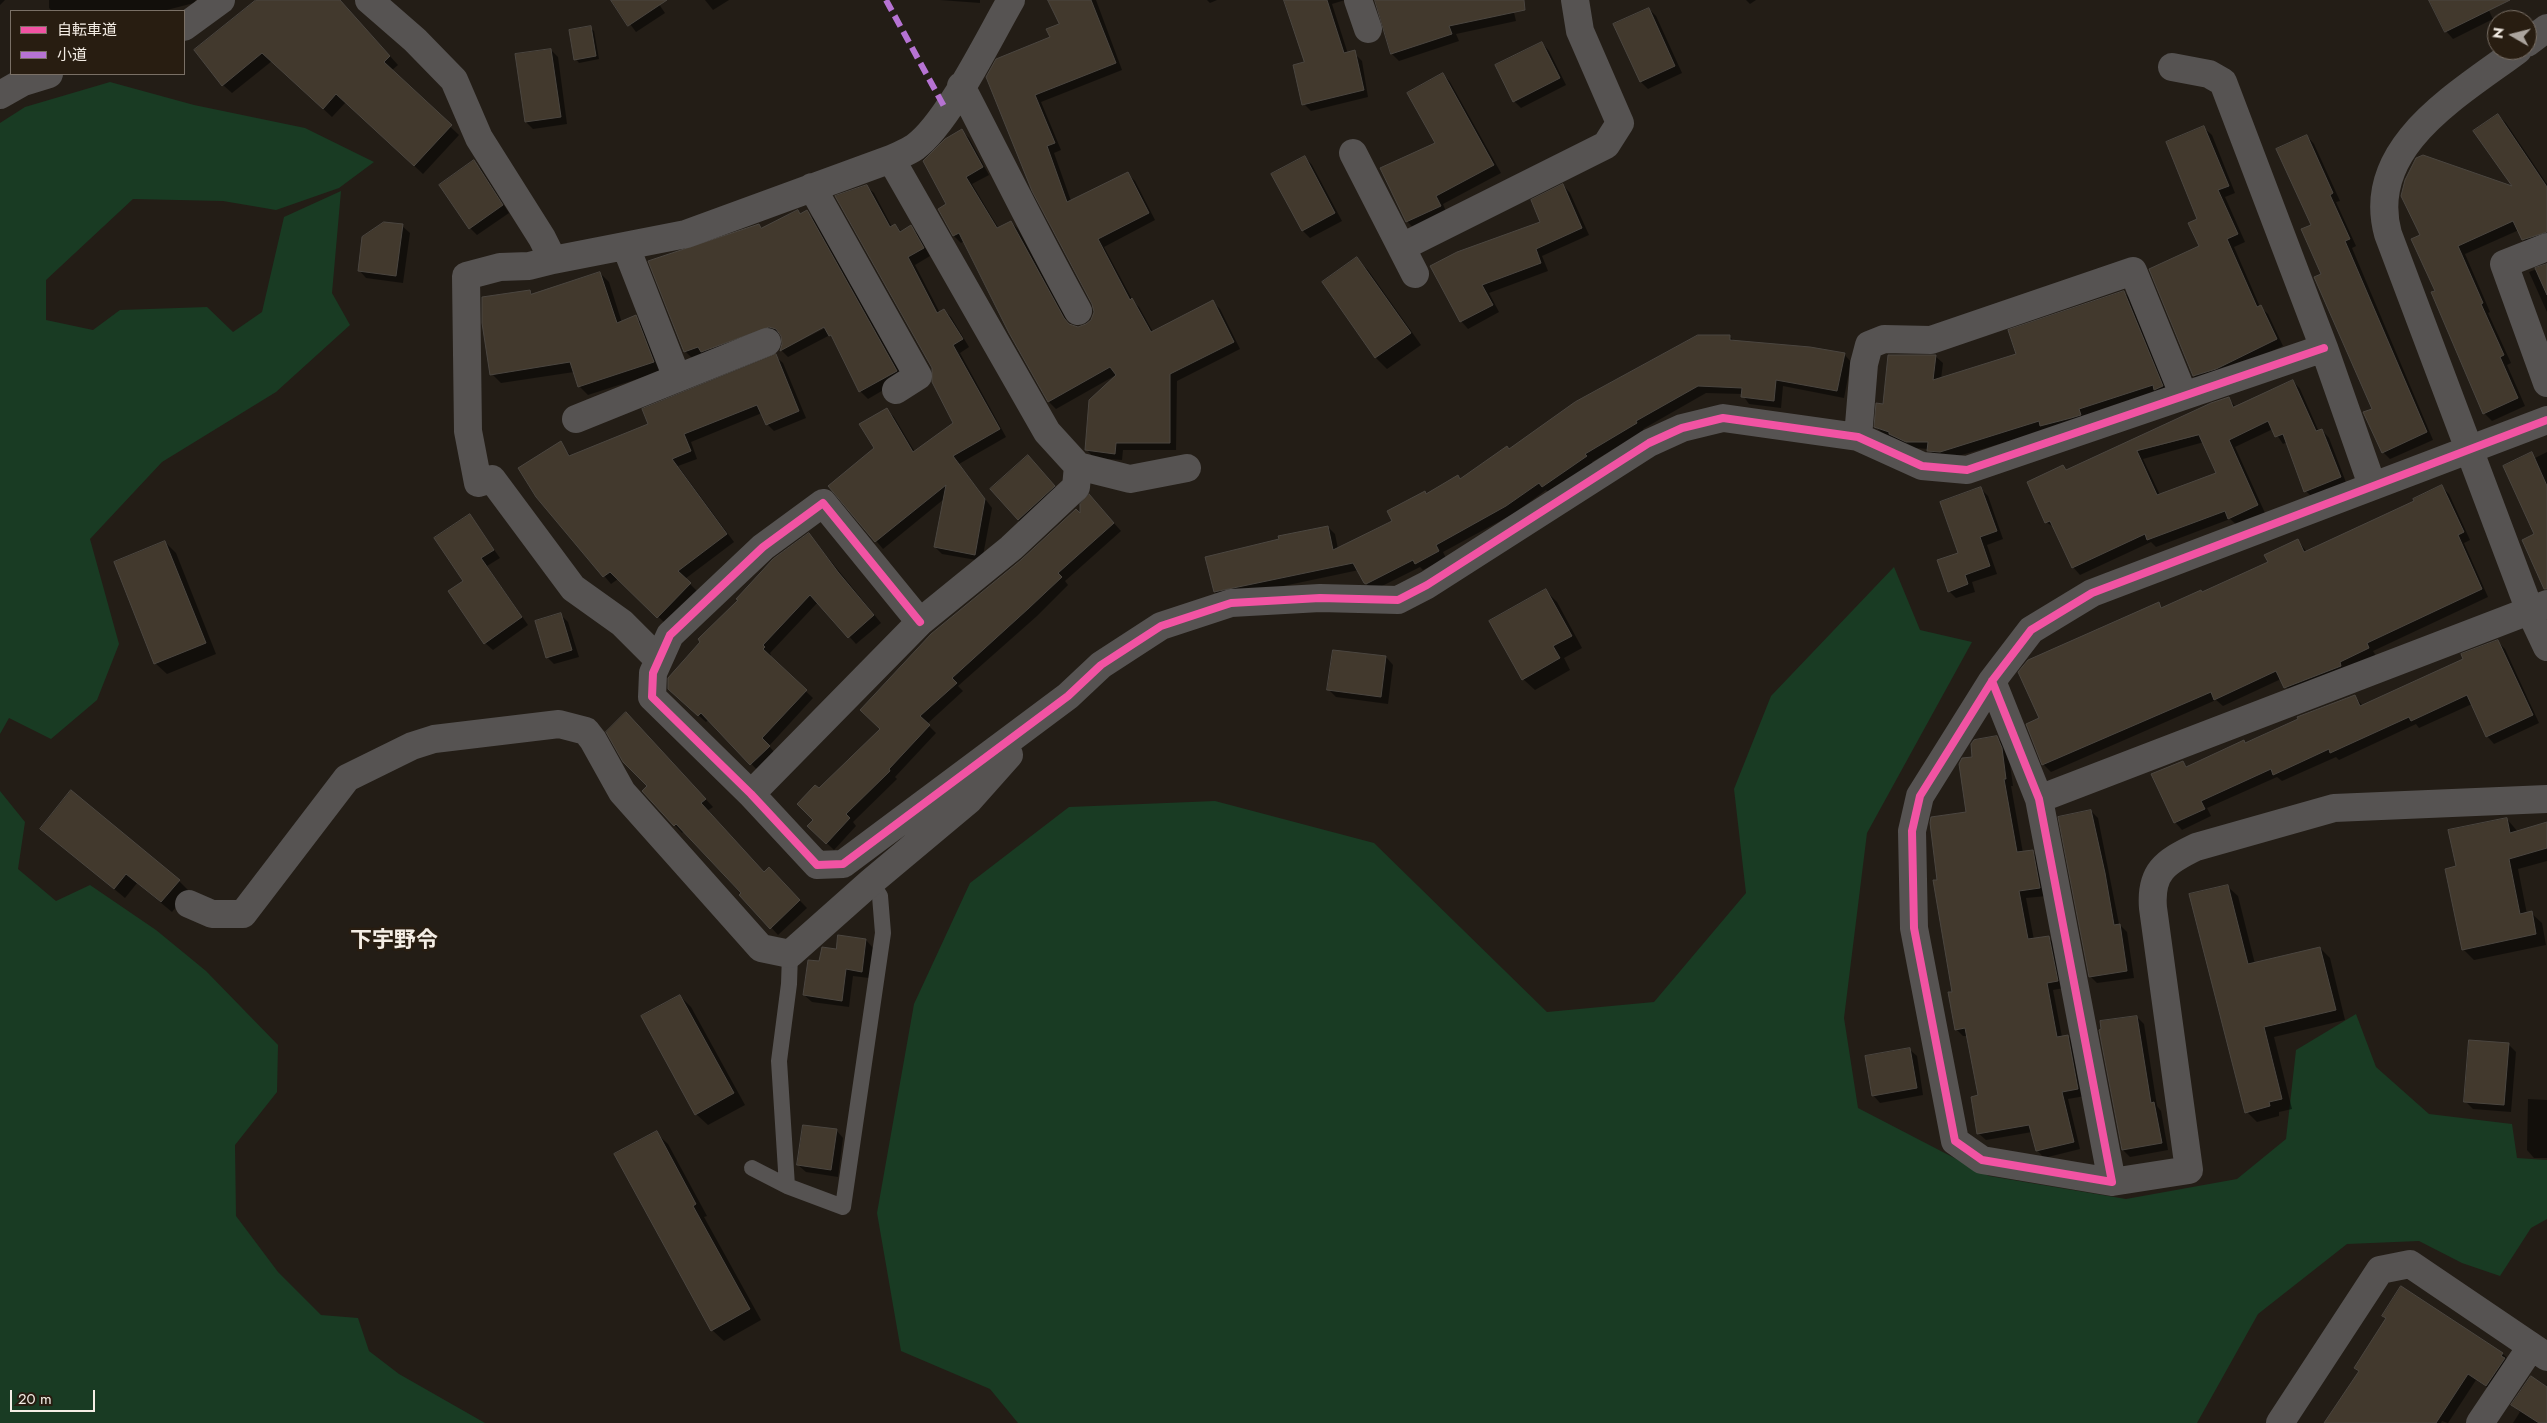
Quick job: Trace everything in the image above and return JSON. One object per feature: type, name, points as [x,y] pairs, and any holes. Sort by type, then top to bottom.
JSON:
[{"type":"street","points":[[185,26],[221,0]]},
{"type":"street","points":[[369,0],[415,40],[454,80],[479,138],[554,260]]},
{"type":"street","points":[[658,659],[622,623],[573,588],[492,479],[478,483],[468,431],[466,276],[500,267],[529,266],[686,234],[892,159],[915,146],[933,129],[961,86],[1011,0]]},
{"type":"street","points":[[1358,0],[1368,29]]},
{"type":"street","points":[[1402,247],[1606,145],[1620,123],[1580,30],[1575,0]]},
{"type":"street","points":[[2505,60],[2433,114],[2407,142],[2389,173],[2383,214],[2388,234],[2471,450],[2539,607],[2547,647]]},
{"type":"street","points":[[2172,67],[2209,74],[2223,82],[2324,348],[2372,485]]},
{"type":"street","points":[[0,95],[23,82],[46,75]]},
{"type":"street","points":[[961,86],[1023,205],[1034,233],[1078,311]]},
{"type":"street","points":[[1354,154],[1416,274]]},
{"type":"street","points":[[892,159],[1046,432],[1078,466],[1130,479],[1187,468]]},
{"type":"street","points":[[812,187],[918,376],[896,390]]},
{"type":"street","points":[[626,247],[677,378]]},
{"type":"street","points":[[2547,247],[2504,264],[2547,383]]},
{"type":"street","points":[[1858,437],[1864,364],[1869,345],[1884,339],[1931,340],[2133,271],[2183,394]]},
{"type":"street","points":[[576,419],[767,342]]},
{"type":"street","points":[[189,904],[212,914],[243,914],[347,778],[406,749],[434,739],[559,724],[586,732],[593,740],[622,792],[761,948],[790,954],[871,882],[969,800],[1009,754],[1101,664],[1161,626],[1231,603],[1320,598],[1398,600],[1427,585],[1649,443],[1682,428],[1723,418],[1858,437],[1922,466],[1968,470],[2183,394],[2324,348]]},
{"type":"street","points":[[2547,420],[2092,593],[2031,630],[1992,681],[1920,796],[1912,831],[1914,928],[1955,1141],[1982,1160],[2112,1182],[2189,1170],[2151,889],[2159,871],[2177,856],[2196,847],[2334,808],[2547,799]]},
{"type":"street","points":[[751,794],[920,622],[1011,548],[1076,487],[1078,466]]},
{"type":"street","points":[[920,622],[822,503],[763,547],[670,635],[653,673],[652,697],[751,794],[817,865],[843,864],[1068,696]]},
{"type":"street","points":[[2040,799],[2539,607]]},
{"type":"street","points":[[1992,681],[2040,799],[2112,1182]]},
{"type":"street","points":[[2280,1423],[2380,1270],[2410,1264],[2539,1352],[2480,1423]]},
{"type":"lane","points":[[752,1168],[787,1186],[843,1207],[883,933],[880,896],[871,882]]},
{"type":"lane","points":[[787,1186],[779,1061],[790,984],[790,954]]},
{"type":"green space","points":[[110,82],[194,105],[305,128],[374,162],[339,188],[276,210],[223,201],[133,199],[46,280],[46,320],[93,330],[120,310],[207,307],[233,332],[262,312],[284,217],[341,191],[332,293],[350,325],[276,392],[162,462],[90,539],[119,644],[97,700],[51,739],[9,718],[0,734],[0,123],[25,107]]},
{"type":"green space","points":[[1894,567],[1920,630],[1972,642],[1867,833],[1844,1018],[1858,1108],[1989,1176],[2126,1199],[2237,1179],[2286,1139],[2296,1050],[2356,1014],[2376,1067],[2429,1114],[2512,1124],[2517,1158],[2547,1160],[2547,1219],[2531,1228],[2500,1276],[2462,1263],[2419,1241],[2347,1244],[2258,1314],[2197,1423],[1018,1423],[990,1389],[901,1351],[877,1213],[914,1004],[970,883],[1069,807],[1215,801],[1374,843],[1547,1012],[1654,1002],[1746,893],[1734,789],[1771,696]]},
{"type":"green space","points":[[0,791],[25,822],[18,869],[56,901],[90,885],[156,930],[206,971],[278,1045],[277,1092],[235,1145],[236,1216],[278,1272],[321,1315],[358,1318],[369,1351],[399,1374],[485,1423],[0,1423]]},
{"type":"building","points":[[256,0],[340,0],[390,56],[384,62],[452,125],[414,166],[336,94],[323,109],[262,53],[222,86],[194,50]]},
{"type":"building","points":[[611,0],[667,0],[628,26]]},
{"type":"building","points":[[1048,0],[1091,0],[1116,63],[1035,95],[1055,143],[1047,146],[1067,202],[1128,172],[1149,213],[1098,239],[1130,300],[1132,298],[1151,332],[1213,300],[1234,342],[1170,374],[1170,443],[1116,443],[1115,454],[1085,450],[1089,400],[1116,375],[1110,367],[1048,402],[1009,333],[959,233],[953,236],[938,209],[946,204],[923,161],[945,139],[962,129],[983,167],[966,177],[997,228],[1011,221],[1069,324],[1078,327],[1091,320],[1094,312],[1092,304],[1032,191],[986,77],[996,59],[1050,37],[1046,29],[1059,24]]},
{"type":"building","points":[[1284,0],[1327,0],[1344,53],[1355,50],[1364,90],[1302,105],[1293,65],[1304,62]]},
{"type":"building","points":[[1375,0],[1524,0],[1525,10],[1449,26],[1452,34],[1391,54]]},
{"type":"building","points":[[2429,0],[2510,0],[2487,10],[2445,32]]},
{"type":"building","points":[[1649,8],[1675,66],[1640,82],[1613,24]]},
{"type":"building","points":[[591,26],[596,56],[574,60],[569,30]]},
{"type":"building","points":[[1542,42],[1560,78],[1513,102],[1495,65]]},
{"type":"building","points":[[551,49],[561,117],[525,122],[515,54]]},
{"type":"building","points":[[1443,73],[1494,165],[1436,196],[1441,206],[1406,222],[1380,168],[1435,143],[1407,93]]},
{"type":"building","points":[[2498,114],[2547,187],[2547,232],[2522,240],[2513,221],[2458,246],[2504,355],[2500,357],[2518,398],[2483,414],[2431,292],[2435,291],[2411,239],[2420,235],[2401,196],[2405,180],[2416,158],[2423,155],[2512,186],[2473,131]]},
{"type":"building","points":[[2204,126],[2229,186],[2218,190],[2238,234],[2227,239],[2257,307],[2261,305],[2277,339],[2216,369],[2193,376],[2149,269],[2199,246],[2188,223],[2197,219],[2166,142]]},
{"type":"building","points":[[2307,135],[2333,193],[2330,195],[2350,239],[2345,241],[2427,432],[2382,453],[2363,412],[2372,409],[2314,277],[2321,274],[2301,229],[2311,225],[2276,149]]},
{"type":"building","points":[[1305,156],[1335,213],[1302,231],[1271,174]]},
{"type":"building","points":[[474,160],[503,205],[469,229],[439,185]]},
{"type":"building","points":[[1563,184],[1582,228],[1536,249],[1541,263],[1482,285],[1493,305],[1460,322],[1430,266],[1457,252],[1540,222],[1531,200]]},
{"type":"building","points":[[867,185],[890,227],[895,224],[900,232],[911,225],[924,248],[908,257],[937,313],[944,309],[963,339],[953,345],[1000,429],[953,456],[985,499],[975,555],[934,547],[946,485],[875,542],[828,486],[874,448],[859,424],[887,408],[913,452],[953,423],[932,382],[932,368],[835,196]]},
{"type":"building","points":[[798,210],[800,214],[807,210],[897,371],[859,392],[831,335],[829,336],[824,327],[780,351],[782,344],[781,336],[776,329],[769,327],[701,352],[698,347],[684,352],[648,261],[759,224],[761,228]]},
{"type":"building","points":[[384,222],[403,224],[396,276],[358,271],[362,237]]},
{"type":"building","points":[[1357,257],[1411,333],[1375,358],[1322,282]]},
{"type":"building","points":[[2547,264],[2547,295],[2535,268]]},
{"type":"building","points":[[600,272],[617,323],[636,315],[654,362],[578,387],[570,362],[490,375],[482,323],[482,297],[530,290],[531,294]]},
{"type":"building","points":[[2124,291],[2163,386],[2154,390],[2153,385],[2079,409],[2081,415],[2071,418],[2040,426],[2039,421],[1940,452],[1927,451],[1928,442],[1906,442],[1889,434],[1889,432],[1874,427],[1876,403],[1883,404],[1888,355],[1936,355],[1933,380],[2016,354],[2008,330]]},
{"type":"building","points":[[1698,335],[1730,335],[1730,340],[1810,347],[1845,353],[1837,391],[1776,380],[1774,401],[1741,397],[1742,388],[1698,386],[1636,421],[1637,423],[1585,454],[1587,456],[1542,487],[1539,483],[1506,506],[1436,545],[1439,551],[1415,564],[1413,560],[1366,584],[1353,563],[1214,592],[1205,557],[1279,539],[1278,536],[1328,526],[1333,550],[1392,521],[1387,511],[1425,491],[1426,494],[1458,475],[1460,479],[1507,446],[1509,449],[1575,402]]},
{"type":"building","points":[[776,354],[799,411],[766,425],[757,405],[684,434],[691,451],[672,459],[727,534],[678,571],[691,583],[657,618],[610,572],[603,577],[536,497],[518,468],[561,441],[569,456],[648,424],[642,409]]},
{"type":"building","points":[[2293,380],[2316,431],[2322,429],[2341,477],[2304,492],[2283,434],[2275,437],[2268,421],[2229,440],[2258,505],[2228,519],[2225,511],[2147,540],[2145,534],[2072,568],[2050,521],[2045,523],[2027,482],[2063,465],[2066,470],[2211,403],[2229,397],[2233,407]],"holes":[[[2199,435],[2216,473],[2157,495],[2137,451]]]},
{"type":"building","points":[[2532,452],[2547,486],[2547,589],[2544,589],[2522,540],[2534,534],[2503,466]]},
{"type":"building","points":[[1028,455],[1055,486],[1018,520],[990,489]]},
{"type":"building","points":[[2442,485],[2464,532],[2458,535],[2482,589],[2367,643],[2369,648],[2340,662],[2341,666],[2284,688],[2276,671],[2214,700],[2211,692],[2042,765],[2026,724],[2039,718],[2018,672],[2028,660],[2159,602],[2161,608],[2201,590],[2202,592],[2268,562],[2264,555],[2298,539],[2304,552],[2414,501],[2413,499]]},
{"type":"building","points":[[1981,487],[1997,531],[1980,537],[1990,566],[1965,575],[1968,584],[1948,592],[1937,560],[1958,553],[1940,502]]},
{"type":"building","points":[[1089,494],[1114,523],[1058,573],[1062,577],[952,678],[957,683],[920,716],[930,725],[889,769],[890,771],[846,814],[850,818],[826,844],[807,826],[813,820],[797,804],[815,785],[819,788],[880,729],[860,710],[931,634],[1021,560],[1076,509],[1080,513],[1080,504]]},
{"type":"building","points":[[470,514],[494,550],[481,558],[522,617],[484,644],[448,591],[463,581],[434,538]]},
{"type":"building","points":[[809,533],[838,572],[874,615],[848,638],[810,595],[763,645],[765,647],[763,649],[807,690],[762,738],[770,746],[750,765],[701,713],[698,716],[668,689],[668,678],[700,642],[698,639],[738,600],[736,599],[773,559]]},
{"type":"building","points":[[165,541],[206,643],[154,664],[114,562]]},
{"type":"building","points":[[1546,589],[1572,636],[1553,646],[1560,658],[1522,680],[1489,621]]},
{"type":"building","points":[[561,613],[572,650],[546,658],[535,621]]},
{"type":"building","points":[[2498,640],[2533,715],[2486,737],[2467,695],[2411,721],[2409,717],[2330,753],[2329,749],[2273,775],[2271,769],[2201,801],[2205,809],[2174,823],[2151,774],[2183,761],[2186,767],[2244,740],[2245,743],[2298,719],[2297,717],[2355,695],[2360,706],[2463,659],[2461,654]]},
{"type":"building","points":[[1333,650],[1386,656],[1381,697],[1327,690]]},
{"type":"building","points":[[626,712],[706,799],[701,803],[764,872],[769,867],[800,900],[770,929],[739,895],[741,893],[642,791],[647,786],[623,762],[606,732]]},
{"type":"building","points":[[1997,736],[2002,748],[2006,779],[2004,779],[2017,852],[2033,850],[2040,888],[2019,891],[2028,939],[2049,936],[2058,981],[2047,983],[2057,1037],[2068,1035],[2078,1089],[2062,1092],[2074,1142],[2036,1151],[2029,1125],[1977,1134],[1971,1097],[1978,1095],[1965,1028],[1955,1030],[1948,992],[1952,992],[1933,880],[1937,880],[1930,823],[1931,817],[1966,812],[1959,764],[1962,758],[1972,757],[1971,744],[1974,740]]},
{"type":"building","points":[[71,790],[180,880],[161,902],[126,874],[114,889],[40,829]]},
{"type":"building","points":[[2091,810],[2114,925],[2120,924],[2127,971],[2089,977],[2058,817]]},
{"type":"building","points":[[2507,818],[2510,833],[2547,822],[2547,848],[2509,859],[2520,914],[2532,911],[2536,934],[2462,950],[2445,869],[2456,866],[2448,830]]},
{"type":"building","points":[[2228,885],[2248,964],[2320,947],[2336,1010],[2264,1027],[2282,1099],[2269,1102],[2270,1106],[2245,1113],[2189,894]]},
{"type":"building","points":[[838,935],[866,939],[862,972],[846,969],[842,1001],[803,995],[808,960],[819,961],[822,947],[836,949]]},
{"type":"building","points":[[680,995],[734,1093],[695,1115],[641,1016]]},
{"type":"building","points":[[2137,1016],[2151,1103],[2154,1102],[2162,1143],[2122,1150],[2099,1030],[2101,1029],[2100,1021]]},
{"type":"building","points":[[2469,1040],[2509,1043],[2504,1105],[2464,1102]]},
{"type":"building","points":[[1910,1048],[1917,1088],[1872,1096],[1865,1056]]},
{"type":"building","points":[[803,1125],[837,1129],[831,1170],[797,1165]]},
{"type":"building","points":[[657,1131],[696,1204],[693,1206],[750,1309],[711,1331],[614,1154]]},
{"type":"building","points":[[2401,1286],[2503,1353],[2501,1356],[2505,1358],[2486,1386],[2468,1374],[2436,1423],[2324,1423],[2359,1371],[2354,1368],[2386,1318],[2382,1316]]},
{"type":"building","points":[[2531,1376],[2547,1387],[2547,1423],[2539,1423],[2511,1405]]},
{"type":"marked path","points":[[886,0],[946,110]]},
{"type":"cycle path","points":[[920,622],[823,503],[763,547],[670,635],[653,673],[652,697],[751,794],[817,865],[843,864],[1068,696],[1101,665],[1161,626],[1231,603],[1320,598],[1398,600],[1427,585],[1649,443],[1682,428],[1723,418],[1858,437],[1922,466],[1967,470],[2324,348]]},
{"type":"cycle path","points":[[1992,681],[2039,799],[2112,1182],[1982,1160],[1955,1141],[1914,928],[1912,831],[1920,796],[1992,681],[2031,630],[2092,593],[2547,420]]},
{"type":"district","name":"下宇野令","points":[[394,942]]}]
